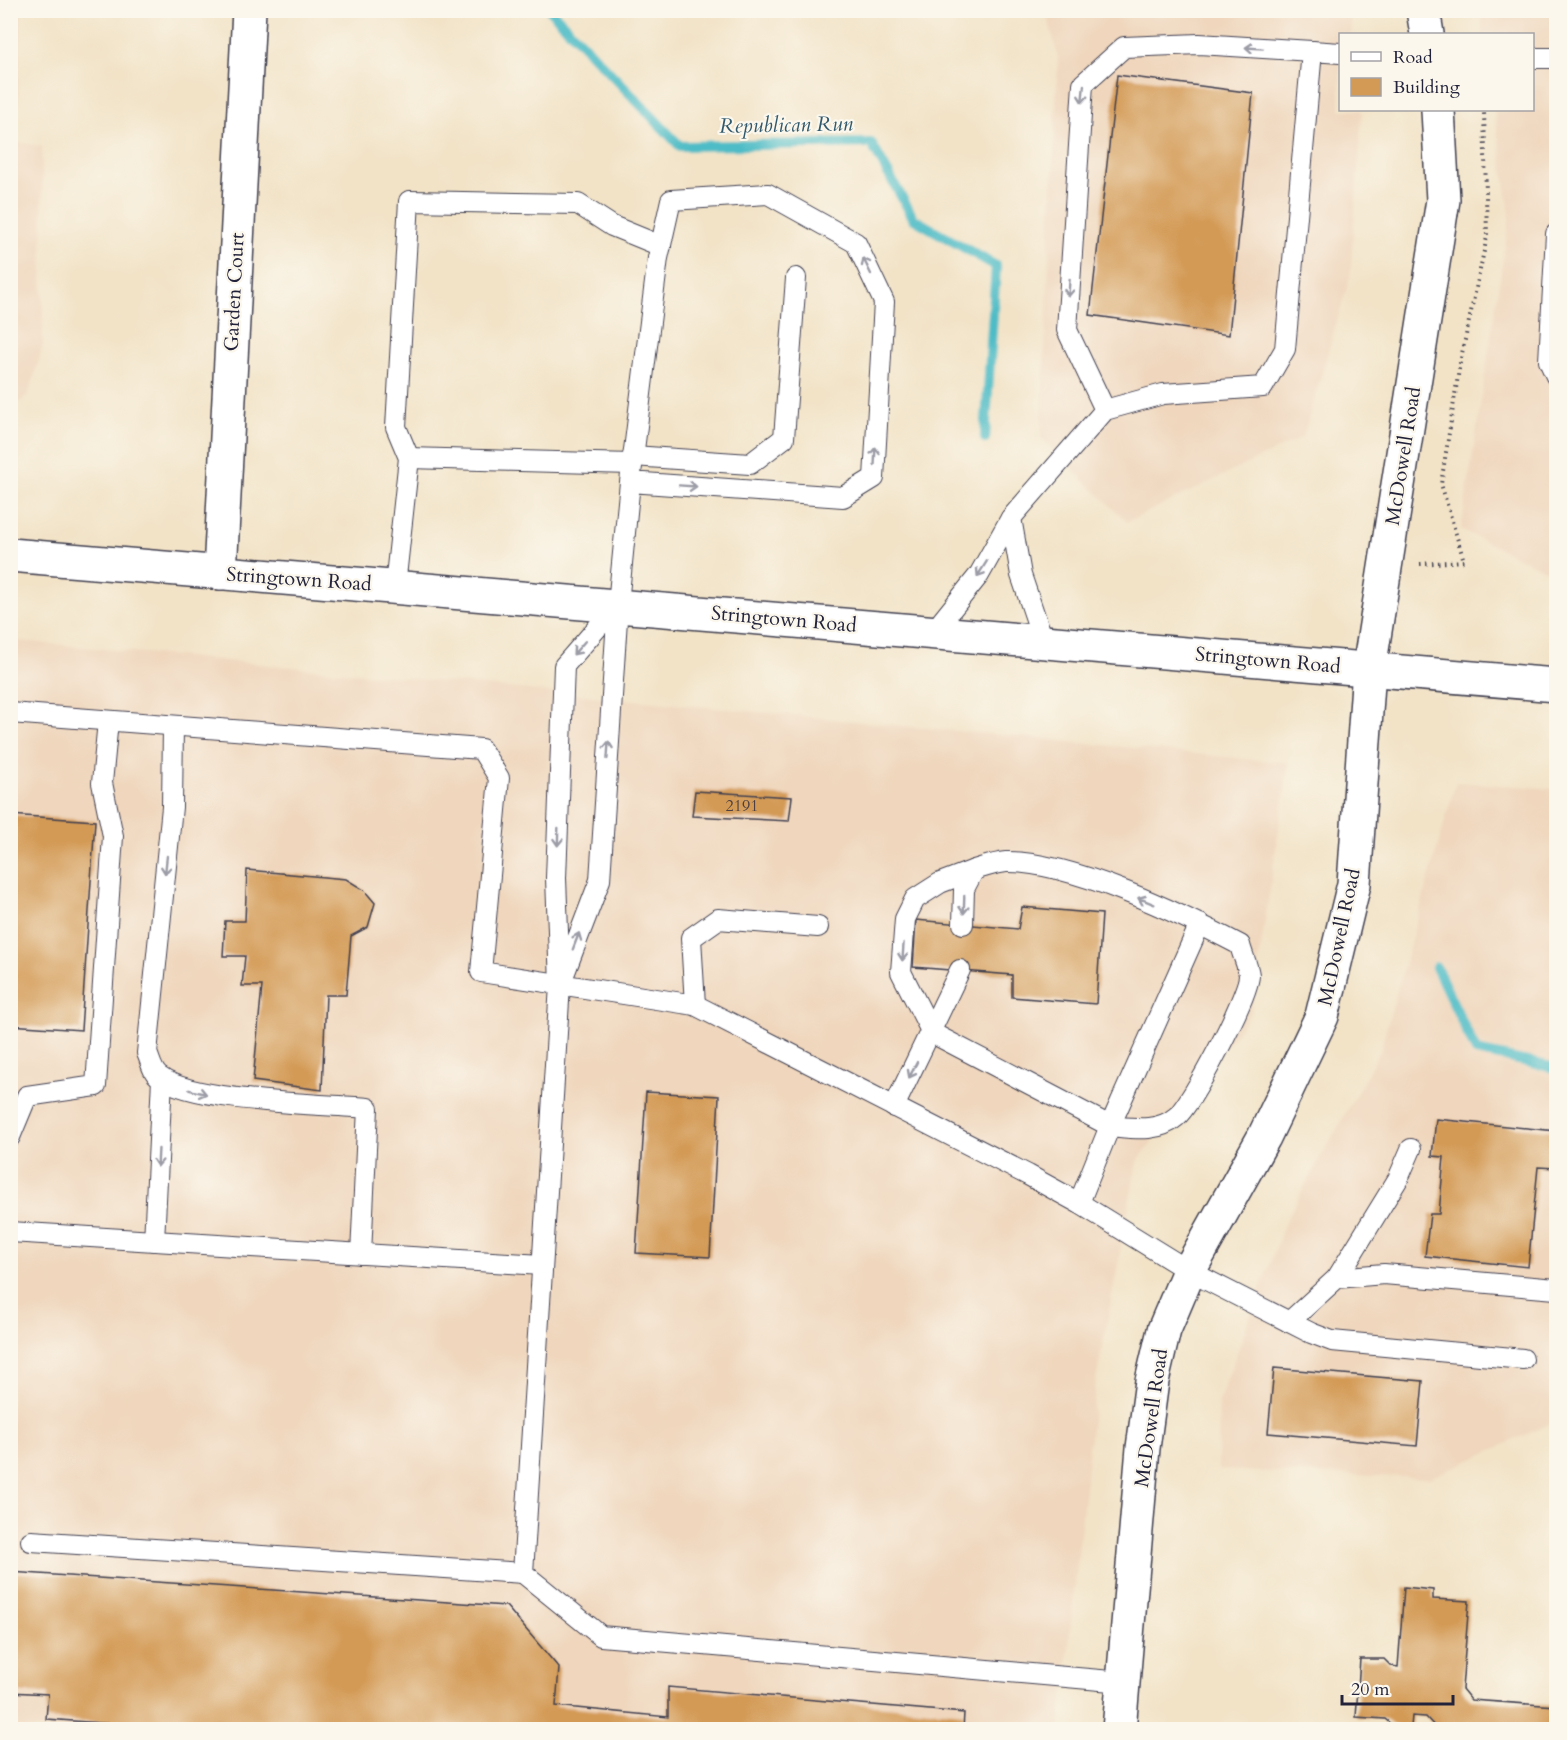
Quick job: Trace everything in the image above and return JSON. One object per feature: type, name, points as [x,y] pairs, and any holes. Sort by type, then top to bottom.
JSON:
[{"type":"street","name":"Garden Court","points":[[220,573],[249,10]]},
{"type":"street","points":[[1424,10],[1427,33]]},
{"type":"street","name":"McDowell Road","points":[[1119,1730],[1152,1381],[1164,1330],[1189,1271],[1264,1137],[1322,1016],[1354,884],[1369,669],[1443,200],[1438,111]]},
{"type":"street","name":"Stringtown Road","points":[[10,555],[618,604],[1557,685]]},
{"type":"lane","points":[[1106,410],[1067,330],[1083,84],[1124,47],[1198,44],[1339,53]]},
{"type":"lane","points":[[934,631],[979,575],[1011,518],[1106,410],[1163,394],[1263,387],[1285,349],[1312,51]]},
{"type":"lane","points":[[1534,58],[1557,58]]},
{"type":"lane","points":[[560,985],[600,880],[618,604],[632,468],[661,246],[671,200],[768,194],[856,243],[884,302],[874,478],[843,497],[632,468]]},
{"type":"lane","points":[[395,586],[409,458],[396,427],[409,201],[578,204],[612,226],[661,246]]},
{"type":"lane","points":[[1557,234],[1549,361],[1557,376]]},
{"type":"lane","points":[[409,458],[632,468],[750,464],[784,438],[796,278]]},
{"type":"lane","points":[[1011,518],[1021,575],[1043,640]]},
{"type":"lane","points":[[523,1573],[560,985],[556,878],[564,666],[618,604]]},
{"type":"lane","points":[[10,713],[481,749],[499,778],[481,972],[695,1005],[1078,1203],[1189,1271],[1289,1322],[1332,1341],[1523,1359]]},
{"type":"lane","points":[[10,1137],[27,1096],[96,1086],[113,836],[102,783],[108,721]]},
{"type":"lane","points":[[174,726],[172,807],[147,1053],[155,1073],[162,1079],[200,1094],[368,1108],[361,1254]]},
{"type":"lane","points":[[1005,862],[1047,868],[1099,882],[1200,924],[1240,945],[1249,976],[1244,997],[1209,1067],[1177,1117],[1161,1125],[1140,1129],[1110,1126],[932,1033],[901,972],[905,919],[915,899],[940,883],[974,870],[1005,862]]},
{"type":"lane","points":[[963,924],[964,889],[974,870]]},
{"type":"lane","points":[[695,1005],[692,938],[718,919],[818,927]]},
{"type":"lane","points":[[1078,1203],[1200,924]]},
{"type":"lane","points":[[894,1107],[932,1033],[960,970]]},
{"type":"lane","points":[[154,1241],[162,1079]]},
{"type":"lane","points":[[1289,1322],[1336,1278],[1398,1179],[1411,1149]]},
{"type":"lane","points":[[10,1232],[542,1265]]},
{"type":"lane","points":[[1336,1278],[1384,1274],[1557,1289]]},
{"type":"lane","points":[[31,1541],[523,1573],[601,1636],[1123,1682]]},
{"type":"path","points":[[1385,567],[1464,561],[1442,484],[1460,363],[1487,237],[1484,111]]},
{"type":"shaded area","points":[[22,10],[16,142],[42,146],[43,345],[29,394],[11,409],[10,11]]},
{"type":"shaded area","points":[[1046,11],[1349,11],[1352,33],[1339,33],[1339,111],[1361,111],[1362,114],[1350,277],[1303,437],[1127,522],[1041,438],[1058,57]]},
{"type":"shaded area","points":[[1480,11],[1556,11],[1556,573],[1549,572],[1461,530],[1510,214],[1494,111],[1534,111],[1534,33],[1484,33]]},
{"type":"shaded area","points":[[10,640],[1289,763],[1251,1013],[1137,1162],[1096,1381],[1060,1729],[11,1729]]},
{"type":"shaded area","points":[[1456,782],[1556,789],[1556,1421],[1430,1478],[1218,1470],[1219,1401],[1286,1220],[1380,1051]]},
{"type":"building","points":[[1117,75],[1253,93],[1229,335],[1090,315]]},
{"type":"building","points":[[695,791],[792,797],[789,821],[692,816]]},
{"type":"building","points":[[10,815],[95,821],[81,1030],[10,1025]]},
{"type":"building","points":[[247,870],[346,879],[364,890],[375,903],[368,927],[351,936],[346,995],[326,995],[322,1090],[253,1081],[262,986],[242,986],[245,956],[223,956],[225,921],[245,921]]},
{"type":"building","points":[[1022,907],[1102,914],[1096,1004],[1012,997],[1012,975],[913,967],[916,920],[1018,929]]},
{"type":"building","points":[[646,1092],[719,1096],[710,1257],[636,1253]]},
{"type":"building","points":[[1436,1119],[1556,1131],[1556,1168],[1538,1167],[1528,1267],[1425,1256],[1430,1214],[1439,1214],[1444,1157],[1432,1156]]},
{"type":"building","points":[[1274,1368],[1423,1381],[1417,1446],[1268,1433]]},
{"type":"building","points":[[10,1572],[506,1606],[559,1668],[556,1706],[668,1717],[668,1687],[964,1713],[963,1730],[197,1730],[46,1719],[48,1694],[10,1692]]},
{"type":"building","points":[[1404,1587],[1433,1590],[1433,1599],[1469,1601],[1462,1689],[1471,1700],[1556,1706],[1554,1730],[1438,1730],[1426,1717],[1412,1716],[1411,1727],[1392,1725],[1385,1719],[1356,1717],[1360,1659],[1384,1659],[1391,1666],[1398,1667]]},
{"type":"waterway","name":"Republican Run","points":[[550,10],[680,146],[871,143],[914,219],[996,266],[985,438]]},
{"type":"waterway","name":"Republican Run","points":[[1436,967],[1476,1051],[1556,1068]]}]
